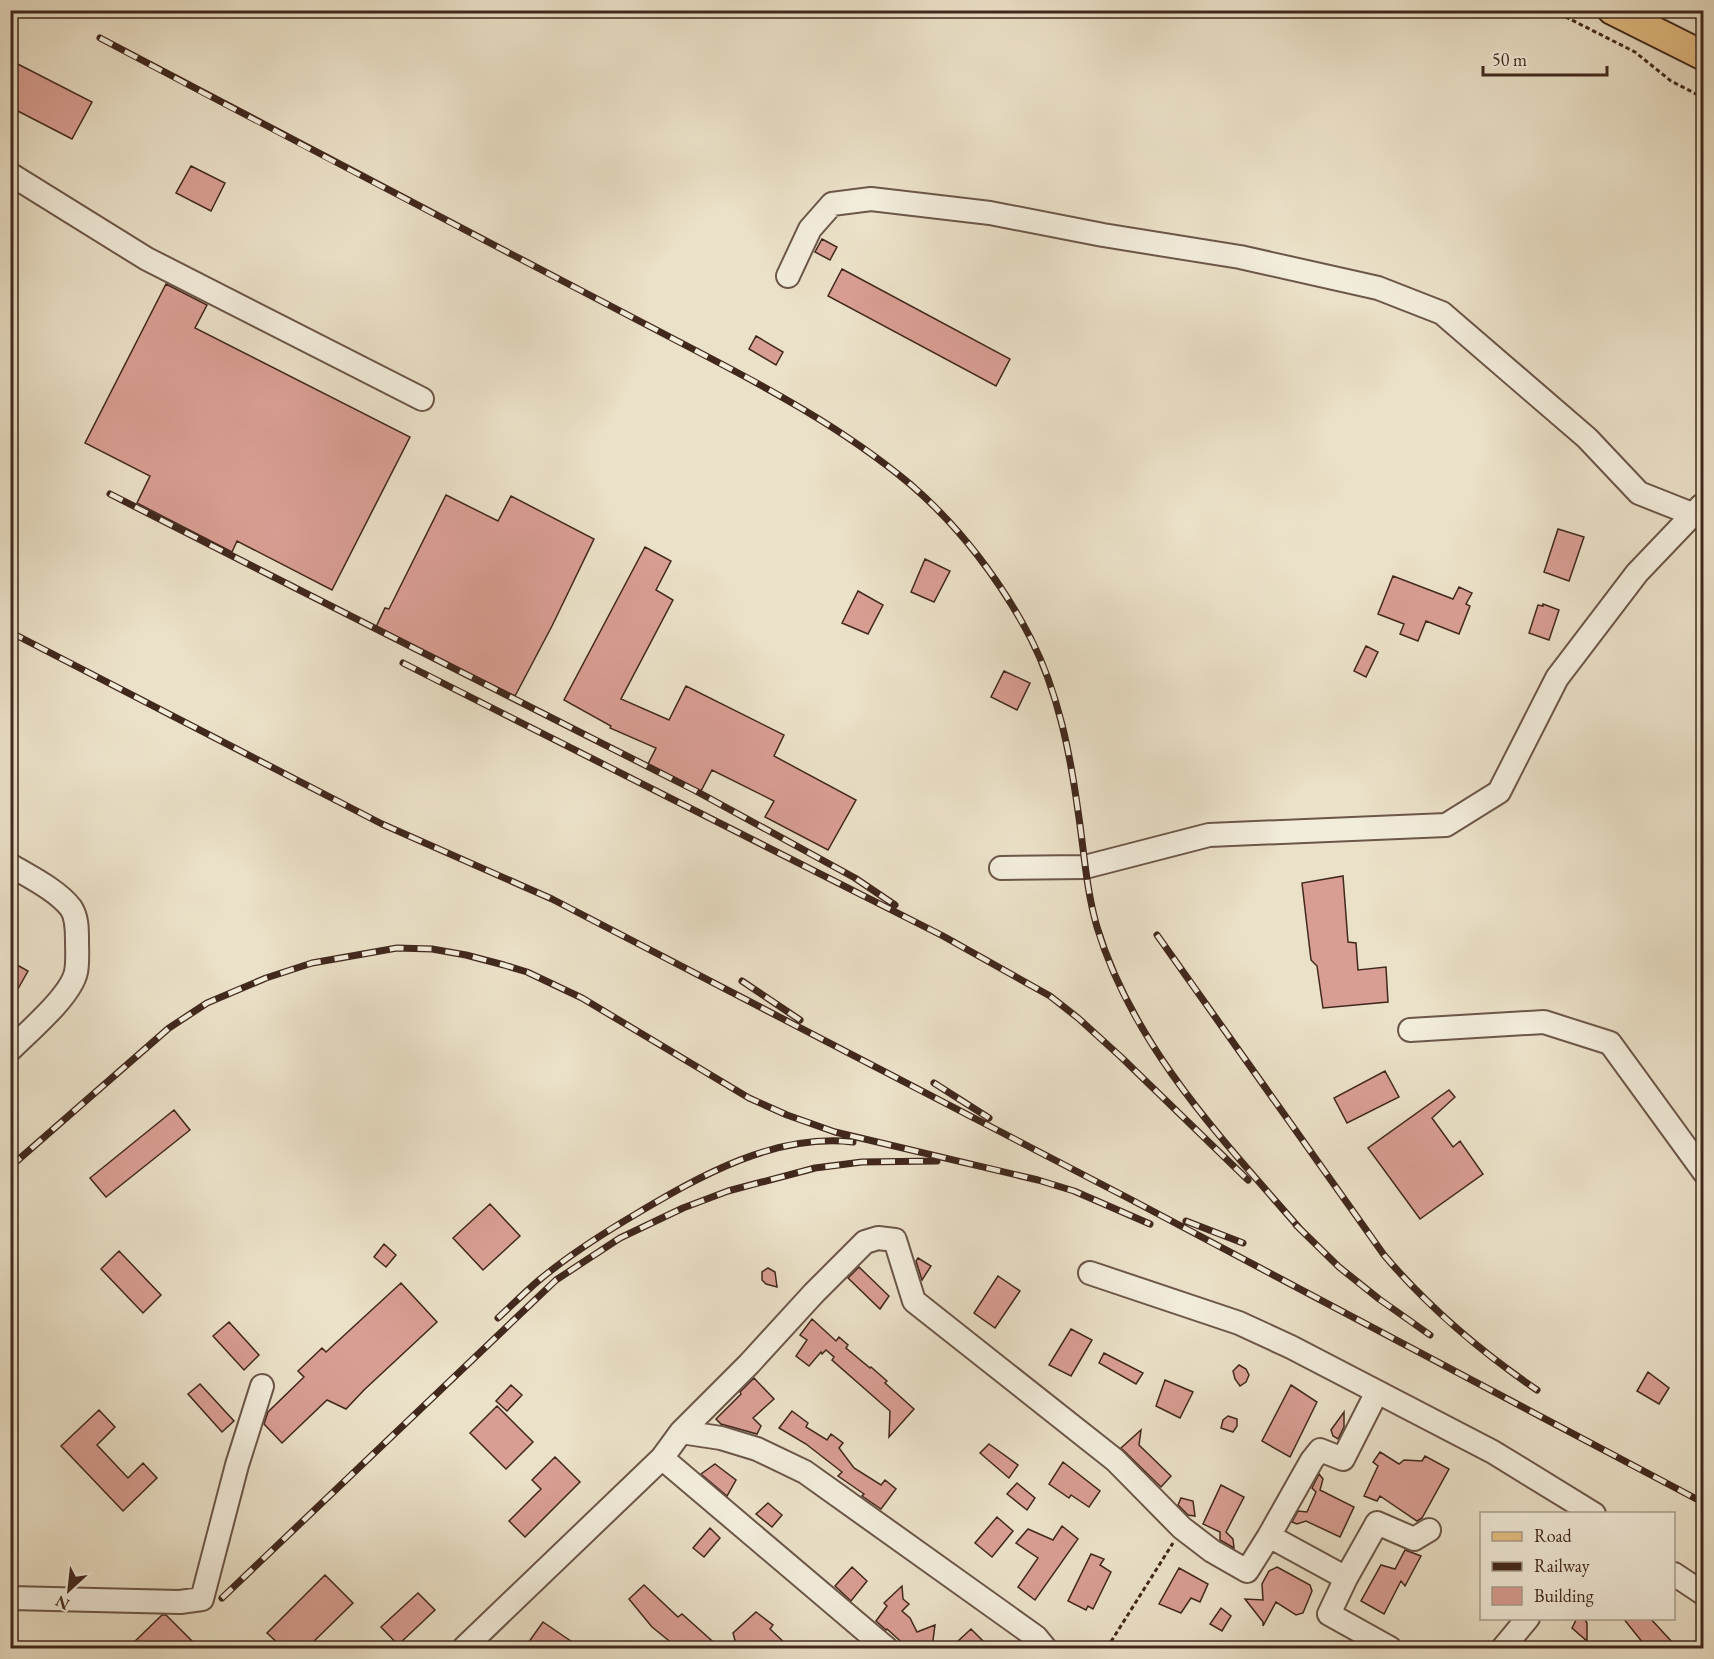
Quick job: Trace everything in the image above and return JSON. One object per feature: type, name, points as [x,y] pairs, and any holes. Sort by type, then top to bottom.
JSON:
[{"type":"main road","points":[[1612,10],[1704,56]]},
{"type":"street","points":[[10,174],[147,259],[422,399]]},
{"type":"street","points":[[788,276],[810,230],[832,204],[871,199],[990,213],[1103,235],[1240,257],[1378,288],[1442,313],[1587,438],[1639,493],[1698,509],[1636,573],[1557,678],[1499,792],[1446,825],[1209,835],[1085,867],[1000,868]]},
{"type":"street","points":[[10,866],[42,885],[73,910],[77,947],[75,974],[62,997],[10,1050]]},
{"type":"street","points":[[1410,1030],[1544,1022],[1610,1043],[1704,1172]]},
{"type":"street","points":[[475,1646],[662,1458],[681,1432],[749,1364],[814,1293],[865,1242],[879,1238],[895,1240],[914,1301],[1114,1460],[1182,1528],[1212,1551],[1247,1571],[1312,1460],[1320,1450],[1343,1459],[1377,1392]]},
{"type":"street","points":[[1090,1273],[1239,1323],[1291,1347],[1493,1452],[1591,1512]]},
{"type":"street","points":[[10,1598],[180,1602],[202,1599],[237,1465],[262,1386]]},
{"type":"street","points":[[681,1432],[721,1438],[756,1449],[805,1472],[1040,1643],[1060,1648]]},
{"type":"street","points":[[662,1458],[886,1648]]},
{"type":"street","points":[[1390,1648],[1329,1614],[1377,1523],[1414,1539],[1429,1530]]},
{"type":"street","points":[[1269,1536],[1346,1578]]},
{"type":"street","points":[[1675,1575],[1704,1594]]},
{"type":"street","points":[[1503,1648],[1525,1620]]},
{"type":"path","points":[[1552,10],[1635,52],[1671,81],[1704,98]]},
{"type":"path","points":[[1694,10],[1704,15]]},
{"type":"path","points":[[1107,1648],[1182,1528]]},
{"type":"building","points":[[10,60],[92,102],[72,139],[10,107]]},
{"type":"building","points":[[191,166],[225,183],[211,211],[176,193]]},
{"type":"building","points":[[822,239],[837,247],[830,260],[815,252]]},
{"type":"building","points":[[842,269],[1010,359],[996,386],[828,296]]},
{"type":"building","points":[[166,284],[207,305],[195,328],[410,437],[332,590],[237,541],[232,552],[137,503],[150,476],[85,443]]},
{"type":"building","points":[[756,336],[783,352],[776,365],[749,349]]},
{"type":"building","points":[[446,495],[498,521],[511,496],[594,539],[515,696],[376,627],[385,608],[389,609]]},
{"type":"building","points":[[1558,529],[1584,537],[1569,581],[1544,572]]},
{"type":"building","points":[[645,547],[671,561],[656,590],[673,600],[621,699],[669,720],[686,686],[784,735],[774,756],[856,800],[828,850],[765,817],[774,801],[712,770],[701,791],[648,764],[656,748],[610,728],[611,726],[564,700]]},
{"type":"building","points":[[925,559],[950,571],[934,602],[911,592]]},
{"type":"building","points":[[1393,576],[1453,599],[1459,587],[1472,593],[1466,604],[1470,606],[1459,634],[1426,621],[1418,641],[1400,634],[1404,624],[1378,614]]},
{"type":"building","points":[[858,591],[883,605],[868,634],[842,623]]},
{"type":"building","points":[[1543,604],[1559,610],[1549,640],[1529,633],[1538,605],[1543,606]]},
{"type":"building","points":[[1366,646],[1378,652],[1366,677],[1354,671]]},
{"type":"building","points":[[1004,671],[1030,683],[1017,710],[991,697]]},
{"type":"building","points":[[1343,876],[1348,942],[1356,943],[1358,970],[1386,967],[1388,1002],[1323,1008],[1317,966],[1311,960],[1302,883]]},
{"type":"building","points":[[10,961],[28,971],[10,1003]]},
{"type":"building","points":[[1385,1071],[1399,1097],[1347,1123],[1334,1098]]},
{"type":"building","points":[[1449,1090],[1455,1097],[1432,1118],[1453,1147],[1460,1141],[1483,1174],[1420,1219],[1368,1148]]},
{"type":"building","points":[[174,1110],[190,1130],[106,1197],[90,1178]]},
{"type":"building","points":[[490,1204],[520,1236],[483,1270],[453,1238]]},
{"type":"building","points":[[384,1244],[396,1255],[386,1267],[374,1257]]},
{"type":"building","points":[[119,1251],[161,1295],[143,1313],[101,1269]]},
{"type":"building","points":[[918,1258],[931,1266],[922,1280],[916,1261]]},
{"type":"building","points":[[859,1267],[889,1296],[880,1309],[848,1278]]},
{"type":"building","points":[[768,1268],[775,1272],[777,1287],[766,1284],[762,1280],[762,1272]]},
{"type":"building","points":[[998,1276],[1020,1291],[995,1328],[974,1313]]},
{"type":"building","points":[[401,1283],[437,1322],[346,1409],[327,1400],[282,1443],[264,1424],[268,1412],[304,1377],[298,1371],[322,1348],[326,1352]]},
{"type":"building","points":[[812,1319],[836,1341],[839,1337],[848,1345],[846,1348],[887,1381],[885,1383],[914,1409],[889,1437],[890,1411],[832,1360],[834,1357],[826,1350],[822,1354],[821,1352],[809,1366],[796,1356],[807,1340],[800,1335]]},
{"type":"building","points":[[229,1322],[259,1355],[244,1370],[213,1336]]},
{"type":"building","points":[[1071,1329],[1092,1340],[1071,1376],[1049,1365]]},
{"type":"building","points":[[1104,1353],[1143,1373],[1136,1384],[1099,1363]]},
{"type":"building","points":[[1239,1365],[1246,1369],[1249,1375],[1246,1382],[1240,1386],[1233,1371]]},
{"type":"building","points":[[1648,1372],[1669,1388],[1659,1404],[1637,1391]]},
{"type":"building","points":[[754,1378],[774,1399],[753,1418],[761,1426],[757,1434],[721,1424],[716,1419]]},
{"type":"building","points":[[1165,1380],[1193,1392],[1180,1418],[1156,1406]]},
{"type":"building","points":[[200,1384],[234,1421],[222,1432],[188,1394]]},
{"type":"building","points":[[511,1385],[522,1395],[507,1411],[496,1401]]},
{"type":"building","points":[[1291,1385],[1317,1402],[1290,1457],[1262,1441]]},
{"type":"building","points":[[497,1406],[533,1442],[506,1469],[470,1433]]},
{"type":"building","points":[[99,1410],[115,1427],[97,1445],[128,1478],[143,1463],[157,1478],[123,1511],[61,1446]]},
{"type":"building","points":[[792,1411],[808,1423],[806,1427],[827,1440],[831,1434],[843,1443],[839,1448],[854,1468],[881,1485],[885,1480],[896,1489],[881,1509],[838,1476],[842,1472],[806,1444],[779,1428]]},
{"type":"building","points":[[1344,1412],[1344,1427],[1338,1439],[1333,1436],[1331,1430]]},
{"type":"building","points":[[1228,1416],[1237,1419],[1237,1426],[1233,1432],[1221,1428],[1223,1420]]},
{"type":"building","points":[[1141,1430],[1139,1445],[1171,1476],[1161,1487],[1121,1448]]},
{"type":"building","points":[[989,1444],[1018,1465],[1009,1478],[980,1453]]},
{"type":"building","points":[[1380,1452],[1399,1464],[1404,1460],[1422,1461],[1425,1456],[1449,1469],[1422,1518],[1417,1521],[1380,1496],[1377,1501],[1364,1496],[1378,1466],[1373,1462]]},
{"type":"building","points":[[555,1457],[580,1482],[525,1537],[509,1521],[541,1489],[532,1480]]},
{"type":"building","points":[[1063,1462],[1100,1491],[1089,1507],[1071,1495],[1069,1498],[1049,1484]]},
{"type":"building","points":[[715,1464],[736,1480],[727,1496],[701,1474]]},
{"type":"building","points":[[1319,1474],[1323,1479],[1320,1490],[1354,1507],[1340,1537],[1306,1521],[1297,1524],[1292,1522],[1298,1511],[1307,1512],[1316,1492],[1312,1488]]},
{"type":"building","points":[[1017,1483],[1035,1498],[1027,1510],[1007,1494]]},
{"type":"building","points":[[1221,1485],[1244,1497],[1226,1532],[1233,1539],[1234,1548],[1220,1540],[1220,1532],[1203,1524]]},
{"type":"building","points":[[1181,1498],[1193,1501],[1195,1516],[1188,1515],[1178,1505]]},
{"type":"building","points":[[768,1503],[782,1515],[772,1527],[756,1514]]},
{"type":"building","points":[[997,1517],[1013,1531],[992,1557],[975,1543]]},
{"type":"building","points":[[1062,1526],[1078,1539],[1035,1600],[1018,1587],[1038,1558],[1016,1543],[1028,1529],[1053,1540]]},
{"type":"building","points":[[710,1528],[720,1538],[704,1557],[693,1548]]},
{"type":"building","points":[[1405,1550],[1421,1556],[1405,1586],[1401,1581],[1384,1614],[1361,1601],[1381,1565],[1395,1569]]},
{"type":"building","points":[[1091,1554],[1104,1559],[1100,1565],[1111,1572],[1093,1609],[1088,1606],[1086,1610],[1068,1601]]},
{"type":"building","points":[[852,1567],[867,1581],[851,1601],[835,1586]]},
{"type":"building","points":[[1277,1567],[1310,1585],[1312,1591],[1303,1613],[1296,1615],[1276,1602],[1263,1626],[1263,1622],[1245,1599],[1263,1600],[1262,1584],[1269,1571]]},
{"type":"building","points":[[1179,1568],[1208,1584],[1200,1602],[1191,1598],[1181,1613],[1159,1604]]},
{"type":"building","points":[[325,1575],[353,1603],[307,1648],[283,1648],[267,1633]]},
{"type":"building","points":[[644,1585],[678,1617],[682,1614],[720,1648],[678,1648],[652,1627],[629,1599]]},
{"type":"building","points":[[902,1586],[903,1599],[909,1604],[902,1611],[910,1618],[917,1632],[935,1625],[932,1648],[908,1648],[876,1621],[887,1606],[884,1603]]},
{"type":"building","points":[[418,1593],[435,1610],[398,1645],[381,1627]]},
{"type":"building","points":[[1221,1608],[1231,1616],[1222,1631],[1210,1624]]},
{"type":"building","points":[[756,1612],[773,1625],[770,1629],[790,1648],[737,1648],[733,1633]]},
{"type":"building","points":[[162,1615],[166,1615],[199,1648],[128,1648]]},
{"type":"building","points":[[1576,1620],[1585,1620],[1587,1641],[1572,1628]]},
{"type":"building","points":[[1625,1620],[1652,1620],[1672,1642],[1665,1648],[1647,1648]]},
{"type":"building","points":[[543,1622],[581,1648],[536,1648],[528,1643]]},
{"type":"building","points":[[971,1629],[990,1648],[964,1648],[957,1642]]},
{"type":"railway","points":[[100,38],[775,393],[858,445],[928,500],[962,536],[1006,596],[1031,639],[1049,680],[1067,745],[1093,913],[1113,970],[1133,1012],[1182,1089],[1240,1161],[1301,1230]]},
{"type":"railway","points":[[110,494],[696,791],[855,878],[895,905]]},
{"type":"railway","points":[[10,632],[382,824],[552,899],[1128,1198],[1704,1503]]},
{"type":"railway","points":[[403,663],[943,936],[1050,996],[1121,1057],[1248,1180]]},
{"type":"railway","points":[[1157,935],[1384,1255],[1456,1328],[1537,1390]]},
{"type":"railway","points":[[10,1167],[169,1028],[207,1003],[266,978],[312,963],[397,948],[432,949],[466,955],[527,972],[582,998],[749,1098],[787,1115],[835,1132],[1038,1180],[1074,1191],[1150,1224]]},
{"type":"railway","points":[[742,981],[800,1020]]},
{"type":"railway","points":[[934,1083],[989,1118]]},
{"type":"railway","points":[[498,1318],[538,1281],[586,1245],[660,1200],[712,1172],[739,1160],[795,1144],[824,1141],[853,1142]]},
{"type":"railway","points":[[222,1598],[556,1280],[620,1238],[683,1208],[728,1191],[815,1168],[862,1162],[937,1161]]},
{"type":"railway","points":[[1186,1221],[1243,1243]]},
{"type":"railway","points":[[1296,1225],[1339,1267],[1430,1335]]}]
